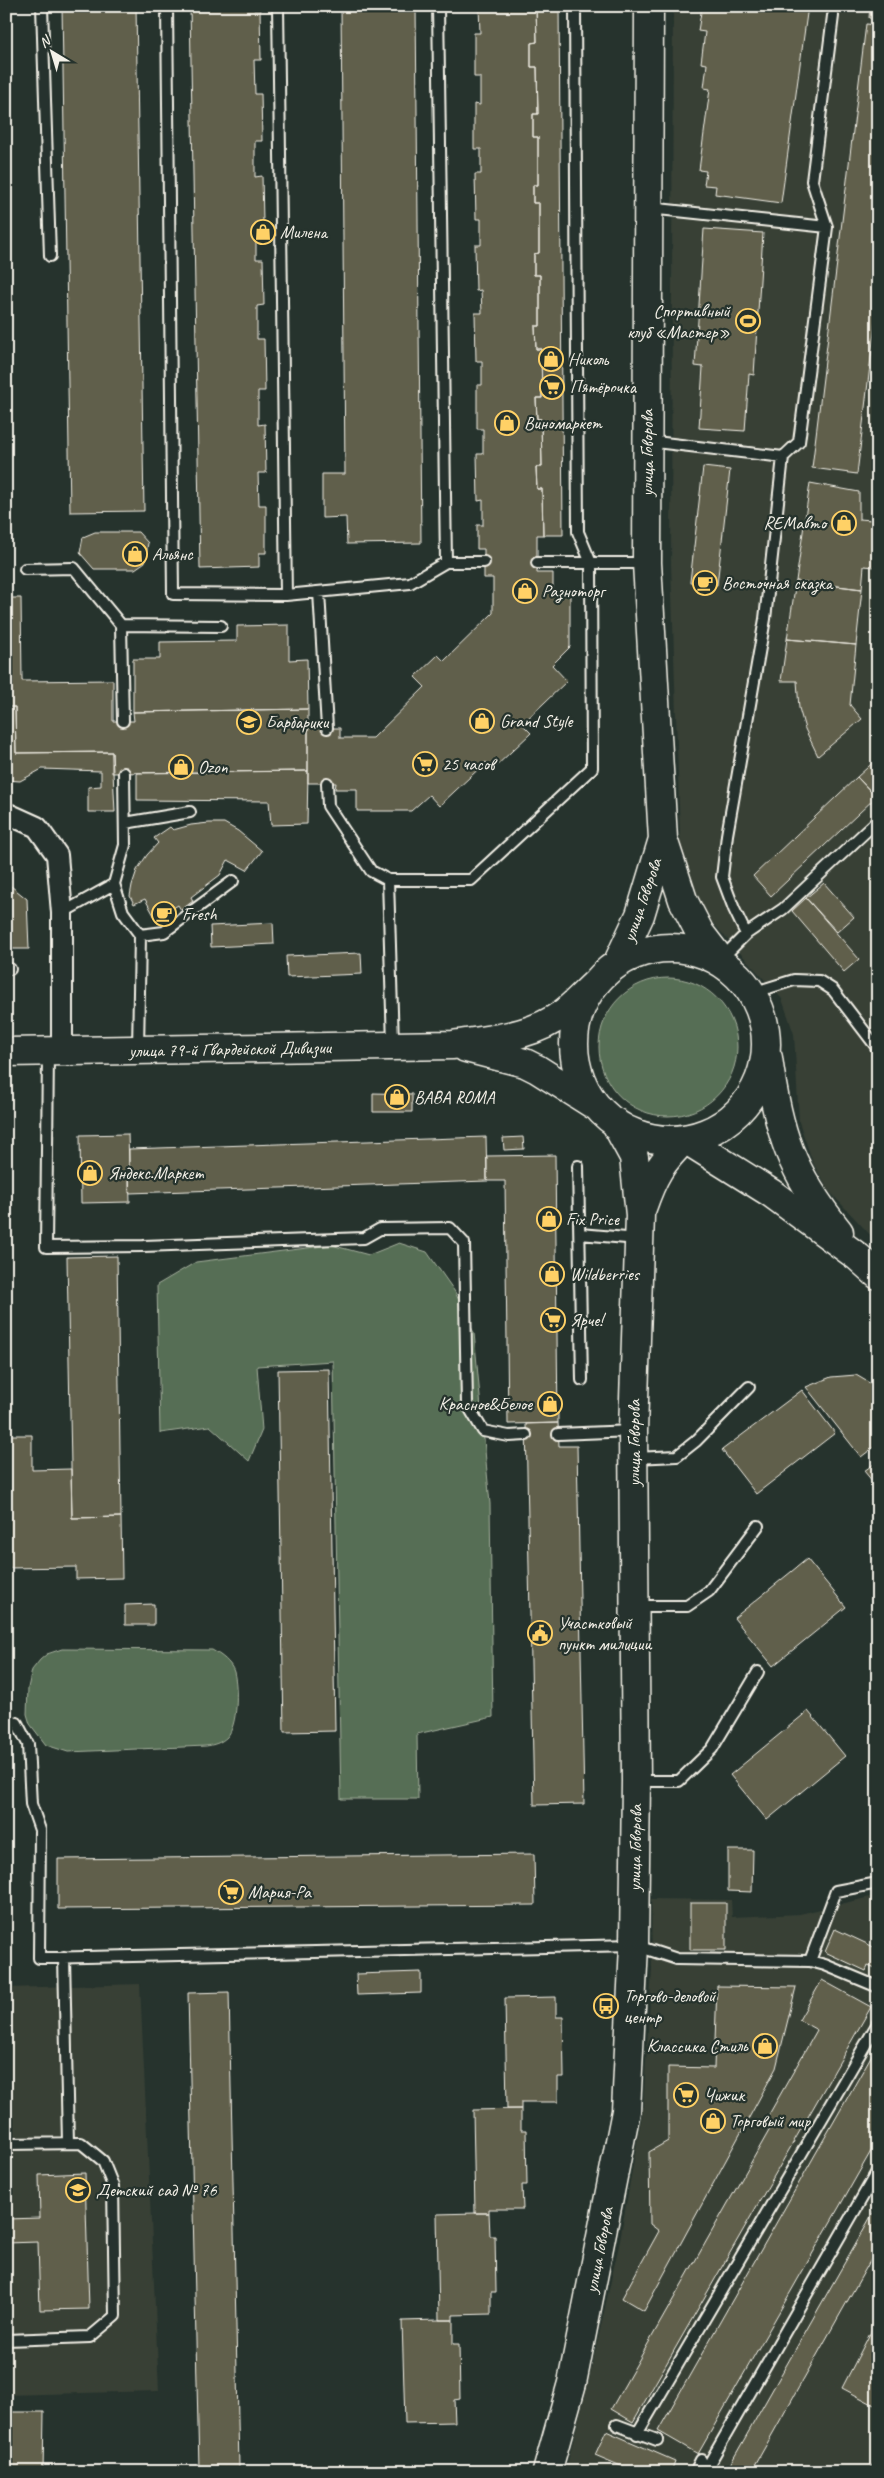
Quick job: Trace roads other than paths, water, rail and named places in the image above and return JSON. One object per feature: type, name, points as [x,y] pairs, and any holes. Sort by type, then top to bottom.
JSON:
[{"type":"street","name":"улица Говорова","points":[[649,6],[646,208],[647,563],[662,839],[683,900],[700,933],[720,959],[752,993],[764,1024],[766,1046]]},
{"type":"street","points":[[6,812],[37,827],[57,856],[62,913],[55,1051]]},
{"type":"street","name":"улица Говорова","points":[[619,960],[640,915],[662,839]]},
{"type":"street","points":[[639,1227],[634,1157],[608,1116],[584,1086],[576,1062],[577,1022],[587,997],[597,982],[619,960],[645,951],[671,948],[690,950],[720,959]]},
{"type":"street","name":"улица 79-й Гвардейской Дивизии","points":[[6,1052],[454,1045],[518,1035],[534,1029],[564,1012],[597,982]]},
{"type":"street","name":"улица 79-й Гвардейской Дивизии","points":[[454,1045],[531,1066],[637,1134],[661,1139],[685,1139]]},
{"type":"street","points":[[639,1227],[650,1184],[664,1159],[685,1139],[706,1133],[724,1123],[743,1106],[758,1084],[766,1046]]},
{"type":"street","points":[[766,1046],[773,1096],[781,1131],[794,1165],[813,1198],[868,1266]]},
{"type":"street","points":[[685,1139],[741,1173],[868,1266]]},
{"type":"street","name":"улица Говорова","points":[[547,2472],[570,2390],[626,2111],[634,1945],[636,1781],[633,1431],[639,1227]]},
{"type":"lane","points":[[42,6],[50,256]]},
{"type":"lane","points":[[167,6],[173,594],[286,595],[410,583],[446,562],[484,562]]},
{"type":"lane","points":[[278,6],[286,595]]},
{"type":"lane","points":[[438,6],[446,562]]},
{"type":"lane","points":[[327,783],[328,806],[371,871],[388,880],[471,880],[592,768],[591,563],[578,532],[575,6]]},
{"type":"lane","points":[[746,934],[722,877],[727,835],[765,619],[783,457],[799,442],[827,227],[812,181],[833,16]]},
{"type":"lane","points":[[646,208],[827,227]]},
{"type":"lane","points":[[646,441],[783,457]]},
{"type":"lane","points":[[537,563],[647,563]]},
{"type":"lane","points":[[25,569],[74,568],[121,625],[123,721]]},
{"type":"lane","points":[[319,592],[327,728]]},
{"type":"lane","points":[[121,625],[222,626]]},
{"type":"lane","points":[[124,773],[126,845],[114,884],[123,912],[140,935],[138,1050]]},
{"type":"lane","points":[[125,823],[190,812]]},
{"type":"lane","points":[[720,959],[746,934],[783,909],[876,822]]},
{"type":"lane","points":[[388,880],[393,1046]]},
{"type":"lane","points":[[140,935],[164,932],[233,881]]},
{"type":"lane","points":[[62,913],[114,884]]},
{"type":"lane","points":[[752,993],[794,980],[818,981],[833,990],[878,1049]]},
{"type":"lane","points":[[55,1051],[46,1247],[143,1246],[364,1238],[380,1230],[450,1228],[464,1243],[467,1404],[483,1431],[509,1436],[526,1435]]},
{"type":"lane","points":[[578,1166],[582,1380]]},
{"type":"lane","points":[[580,1234],[639,1227]]},
{"type":"lane","points":[[633,1458],[676,1456],[696,1441],[749,1387]]},
{"type":"lane","points":[[558,1434],[633,1431]]},
{"type":"lane","points":[[634,1606],[687,1606],[709,1591],[758,1526]]},
{"type":"lane","points":[[636,1781],[679,1781],[712,1749],[758,1672]]},
{"type":"lane","points":[[6,1721],[17,1723],[28,1744],[31,1804],[40,1830],[39,1958],[634,1945],[677,1959],[810,1961],[825,1964],[878,1987]]},
{"type":"lane","points":[[810,1961],[836,1891],[878,1883]]},
{"type":"lane","points":[[64,1957],[68,2143]]},
{"type":"lane","points":[[637,2434],[878,2023]]},
{"type":"lane","points":[[6,2144],[81,2143],[103,2161],[113,2186],[115,2316],[90,2338],[6,2340]]},
{"type":"lane","points":[[695,2472],[705,2462],[878,2170]]},
{"type":"lane","points":[[618,2425],[637,2434],[657,2440]]},
{"type":"place","name":"Милена","points":[[263,232]]},
{"type":"place","name":"Спортивный клуб «Мастер»","points":[[748,321]]},
{"type":"place","name":"Николь","points":[[551,359]]},
{"type":"place","name":"Пятёрочка","points":[[552,387]]},
{"type":"place","name":"Виномаркет","points":[[507,423]]},
{"type":"place","name":"REMавто","points":[[844,523]]},
{"type":"place","name":"Альянс","points":[[135,554]]},
{"type":"place","name":"Восточная сказка","points":[[705,583]]},
{"type":"place","name":"Разноторг","points":[[525,591]]},
{"type":"place","name":"Grand Style","points":[[482,721]]},
{"type":"place","name":"Барбарики","points":[[249,722]]},
{"type":"place","name":"25 часов","points":[[425,764]]},
{"type":"place","name":"Ozon","points":[[181,767]]},
{"type":"place","name":"Fresh","points":[[164,914]]},
{"type":"place","name":"BABA ROMA","points":[[397,1097]]},
{"type":"place","name":"Яндекс.Маркет","points":[[90,1173]]},
{"type":"place","name":"Fix Price","points":[[549,1219]]},
{"type":"place","name":"Wildberries","points":[[552,1274]]},
{"type":"place","name":"Ярче!","points":[[553,1320]]},
{"type":"place","name":"Красное&Белое","points":[[550,1404]]},
{"type":"place","name":"Участковый пункт милиции","points":[[540,1633]]},
{"type":"place","name":"Мария-Ра","points":[[231,1892]]},
{"type":"place","name":"Торгово-деловой центр","points":[[606,2006]]},
{"type":"place","name":"Классика Стиль","points":[[765,2046]]},
{"type":"place","name":"Чижик","points":[[686,2095]]},
{"type":"place","name":"Торговый мир","points":[[713,2121]]},
{"type":"place","name":"Детский сад № 76","points":[[78,2190]]}]
